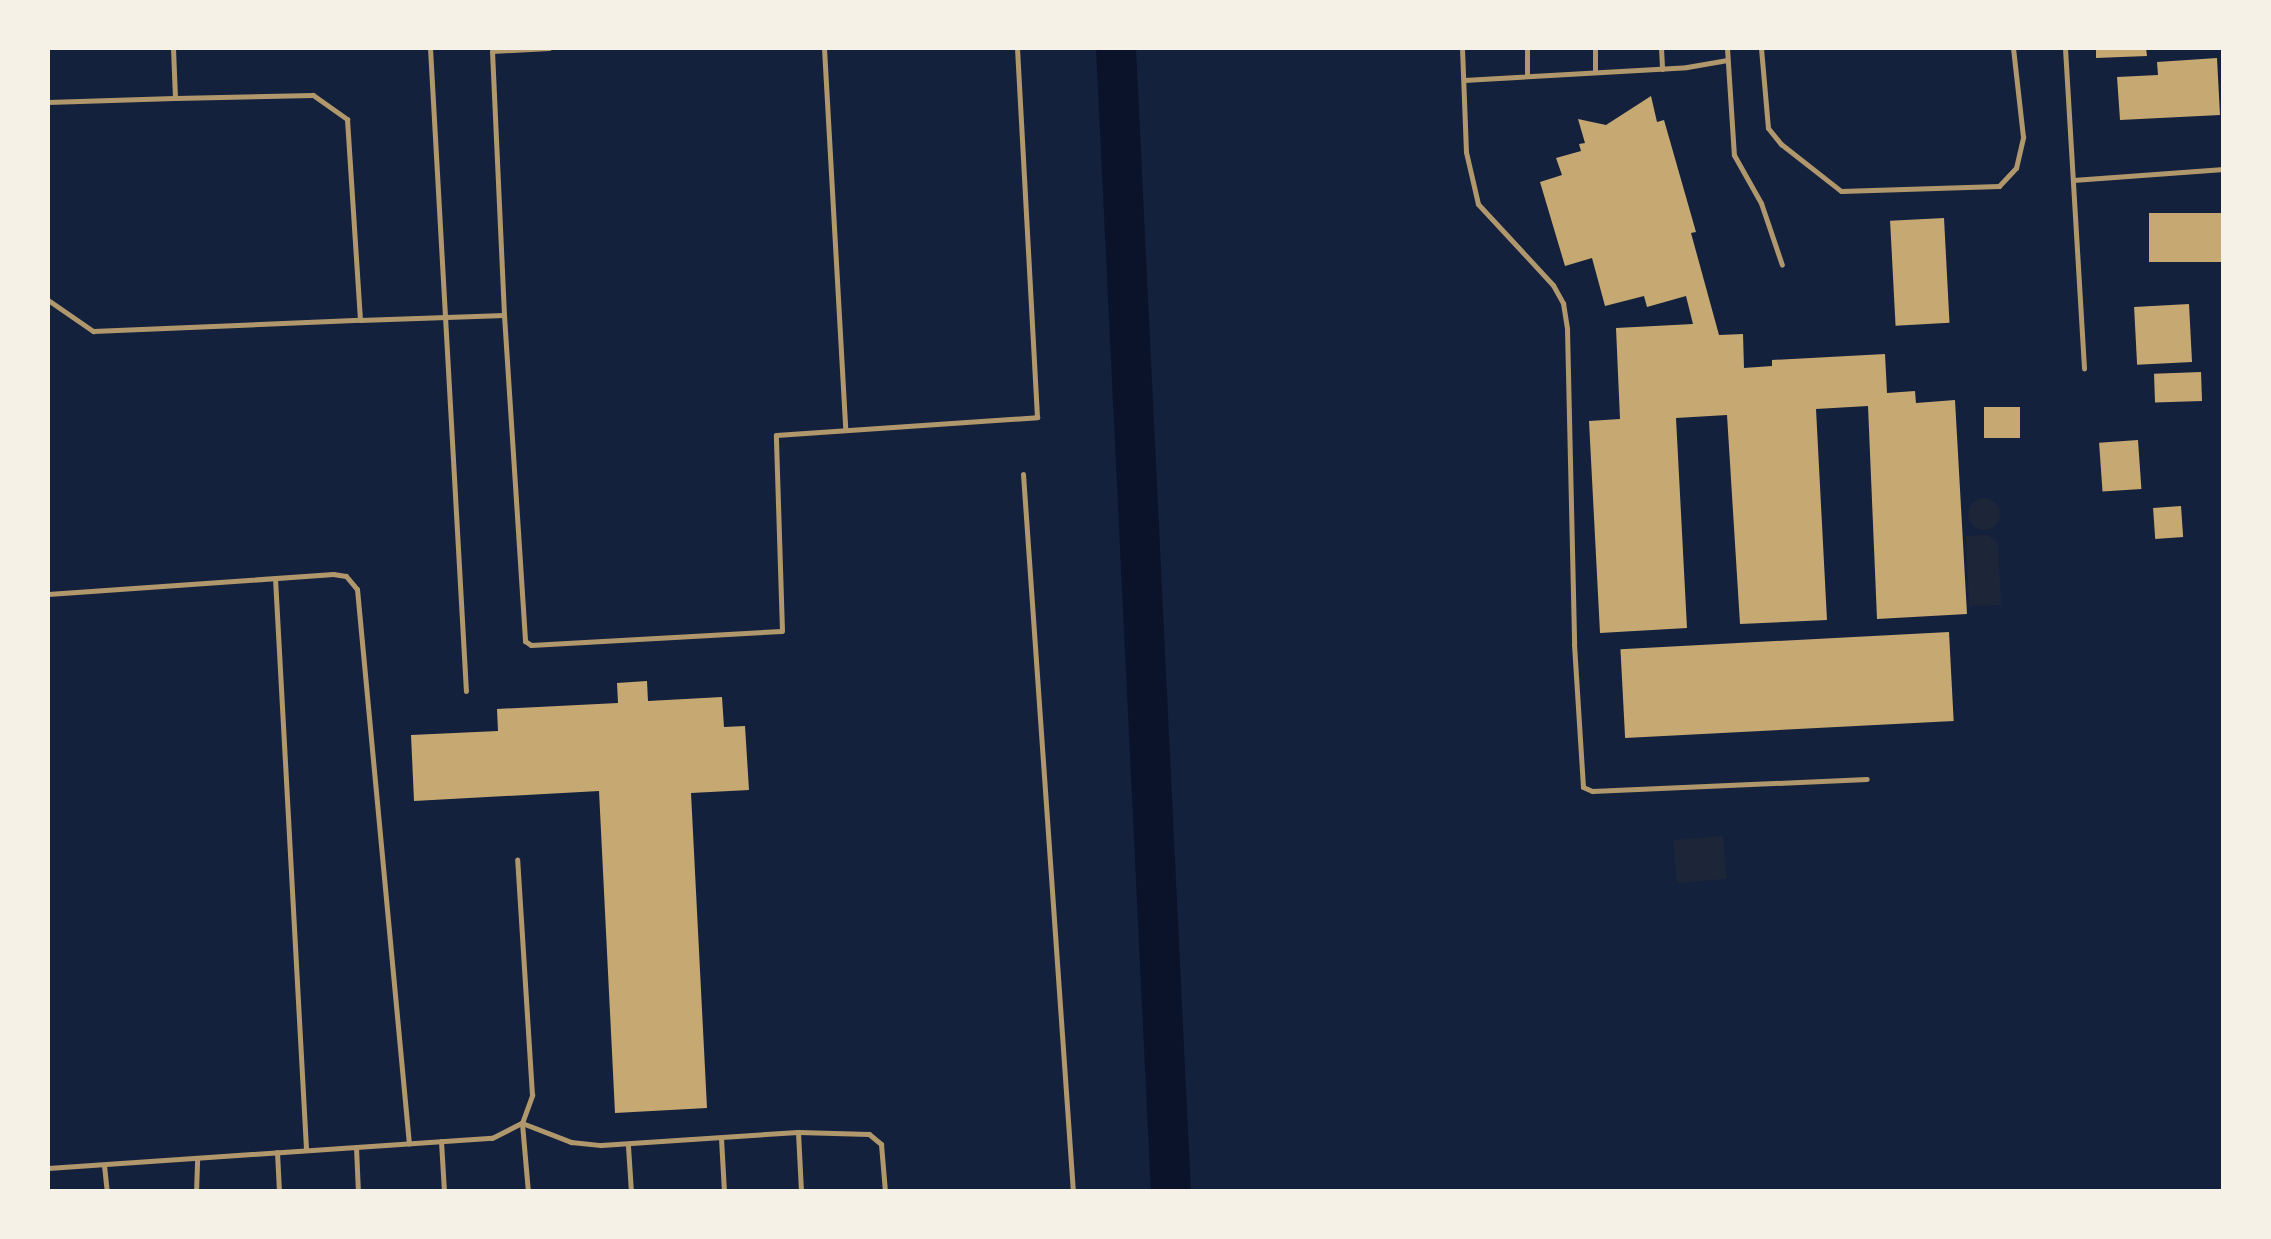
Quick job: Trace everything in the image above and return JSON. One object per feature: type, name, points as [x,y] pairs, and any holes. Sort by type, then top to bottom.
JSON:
[{"type":"lane","points":[[172,48],[177,98]]},
{"type":"lane","points":[[430,48],[466,690]]},
{"type":"lane","points":[[549,48],[492,51],[524,642],[531,645],[782,631],[776,436],[1037,417],[1017,48]]},
{"type":"lane","points":[[824,48],[845,428]]},
{"type":"lane","points":[[1462,48],[1466,152],[1478,204],[1553,285],[1565,316],[1574,644],[1583,786],[1592,791],[1867,779]]},
{"type":"lane","points":[[1527,48],[1528,76]]},
{"type":"lane","points":[[1594,48],[1594,72]]},
{"type":"lane","points":[[1660,48],[1662,68]]},
{"type":"lane","points":[[1727,48],[1734,156],[1760,203],[1782,266]]},
{"type":"lane","points":[[1762,48],[1768,128],[1781,144],[1841,192],[1999,186],[2016,168],[2024,136],[2013,48]]},
{"type":"lane","points":[[2065,48],[2084,368]]},
{"type":"lane","points":[[1464,80],[1662,68],[1727,60]]},
{"type":"lane","points":[[48,102],[313,95],[347,119],[360,320]]},
{"type":"lane","points":[[2073,180],[2224,169]]},
{"type":"lane","points":[[48,300],[93,331],[504,316]]},
{"type":"lane","points":[[1023,474],[1073,1192]]},
{"type":"lane","points":[[48,594],[334,574],[346,576],[357,589],[366,653],[408,1144]]},
{"type":"lane","points":[[275,578],[306,1150]]},
{"type":"lane","points":[[516,860],[532,1096],[522,1123],[528,1192]]},
{"type":"lane","points":[[48,1168],[492,1138],[522,1123],[571,1142],[628,1146],[798,1132],[869,1134],[881,1144],[885,1192]]},
{"type":"lane","points":[[798,1132],[801,1192]]},
{"type":"lane","points":[[721,1138],[724,1192]]},
{"type":"lane","points":[[441,1141],[444,1192]]},
{"type":"lane","points":[[356,1146],[358,1192]]},
{"type":"lane","points":[[628,1146],[631,1192]]},
{"type":"lane","points":[[276,1152],[279,1192]]},
{"type":"lane","points":[[196,1192],[197,1158]]},
{"type":"lane","points":[[104,1164],[107,1192]]},
{"type":"shaded area","points":[[1984,498],[1995,503],[2000,514],[1995,525],[1984,530],[1973,525],[1968,514],[1973,503]]},
{"type":"shaded area","points":[[1988,535],[1998,544],[2001,605],[1969,606],[1966,536]]},
{"type":"shaded area","points":[[1723,836],[1727,879],[1677,883],[1673,840]]},
{"type":"building","points":[[2096,48],[2146,48],[2147,56],[2096,58]]},
{"type":"building","points":[[2217,58],[2220,115],[2120,120],[2117,77],[2158,75],[2157,62]]},
{"type":"building","points":[[1651,96],[1657,122],[1664,120],[1696,232],[1691,233],[1719,335],[1743,334],[1744,368],[1772,366],[1772,360],[1885,354],[1887,393],[1915,391],[1916,403],[1955,400],[1967,614],[1877,619],[1868,406],[1816,409],[1827,620],[1740,624],[1727,415],[1676,418],[1687,628],[1600,633],[1589,421],[1620,419],[1616,328],[1693,324],[1686,296],[1647,307],[1644,296],[1605,306],[1592,258],[1565,266],[1540,182],[1562,175],[1556,158],[1581,151],[1579,144],[1585,143],[1578,119],[1606,125]]},
{"type":"building","points":[[2149,213],[2224,213],[2224,262],[2149,262]]},
{"type":"building","points":[[1944,218],[1949,323],[1896,326],[1890,221]]},
{"type":"building","points":[[2189,304],[2192,362],[2137,365],[2134,307]]},
{"type":"building","points":[[2201,372],[2202,401],[2155,403],[2154,374]]},
{"type":"building","points":[[1984,407],[2020,407],[2020,438],[1984,438]]},
{"type":"building","points":[[2138,440],[2141,489],[2103,492],[2099,443]]},
{"type":"building","points":[[2181,506],[2183,537],[2155,539],[2153,508]]},
{"type":"building","points":[[1949,632],[1954,721],[1625,738],[1620,649]]},
{"type":"building","points":[[647,681],[648,701],[722,697],[724,727],[745,726],[749,790],[691,793],[707,1108],[615,1113],[599,791],[414,801],[411,735],[498,731],[497,709],[618,703],[617,683]]},
{"type":"waterway","points":[[1116,48],[1171,1192]]}]
